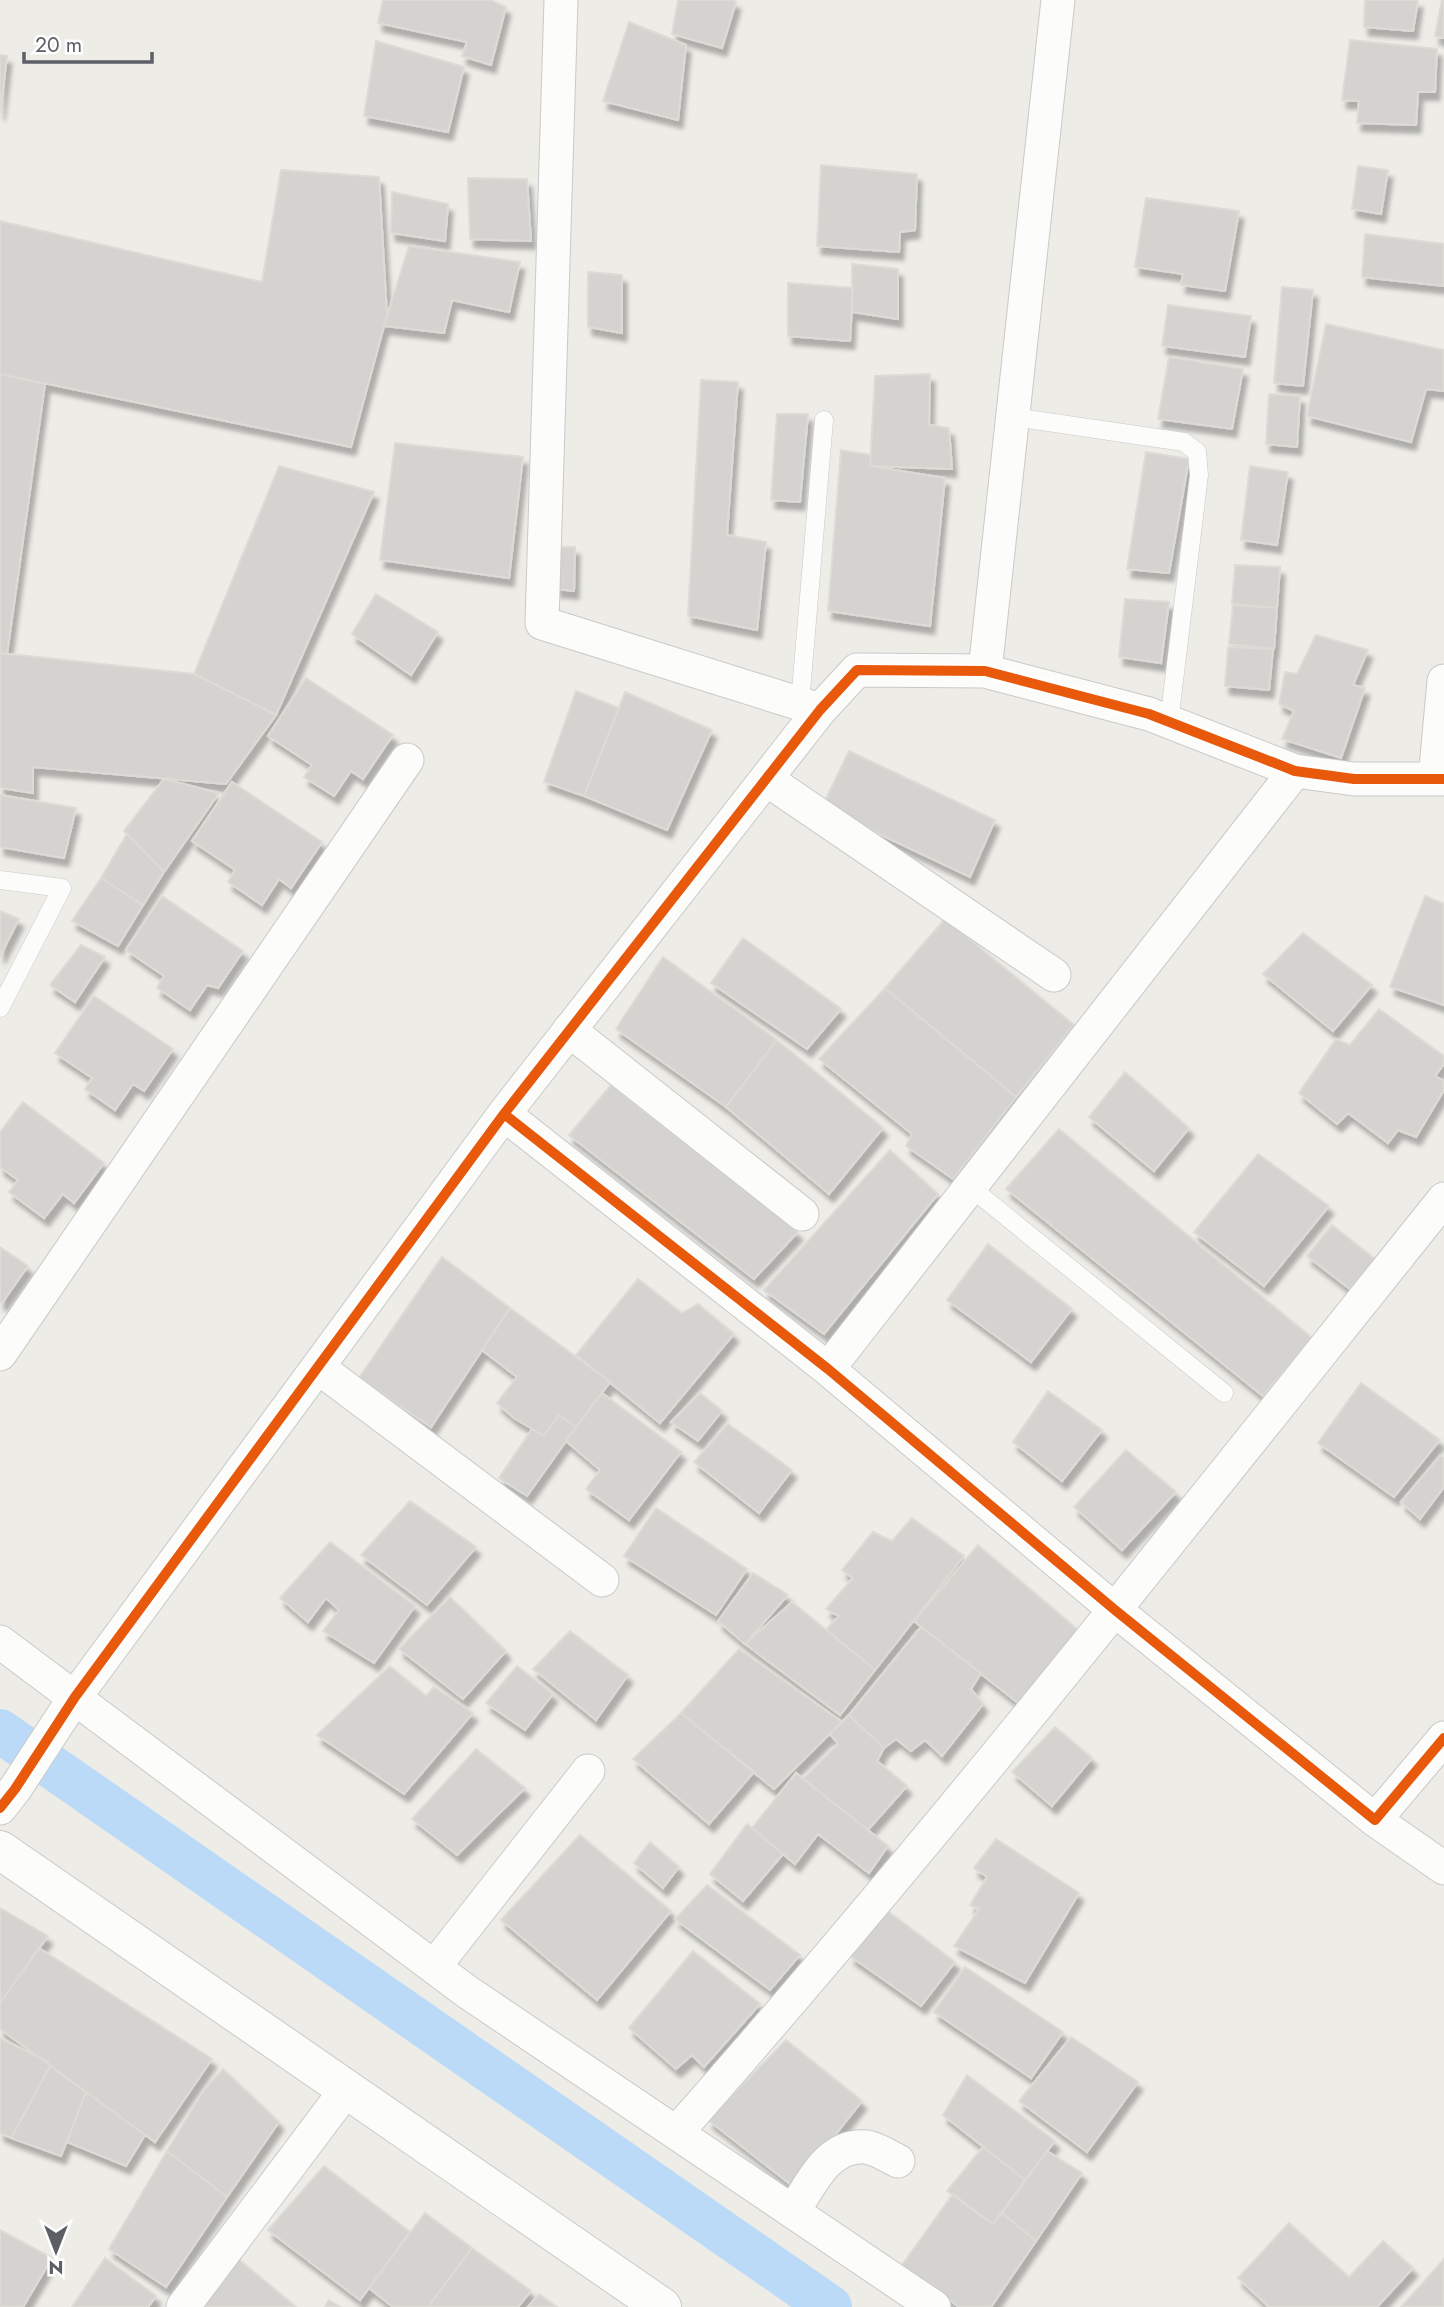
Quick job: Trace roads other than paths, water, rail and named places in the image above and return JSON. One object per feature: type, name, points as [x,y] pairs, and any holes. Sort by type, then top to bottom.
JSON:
[{"type":"street","points":[[561,0],[542,623],[810,707]]},
{"type":"street","points":[[985,671],[1058,0]]},
{"type":"street","points":[[0,1808],[75,1696],[504,1114],[766,779],[810,707],[857,670],[985,671],[1149,714],[1294,771],[1354,779],[1440,779],[1444,681]]},
{"type":"street","points":[[0,1354],[407,760]]},
{"type":"street","points":[[828,1370],[1294,771]]},
{"type":"street","points":[[766,779],[1054,975]]},
{"type":"street","points":[[569,1030],[802,1214]]},
{"type":"street","points":[[504,1114],[828,1370],[1115,1610],[1375,1820],[1444,1868]]},
{"type":"street","points":[[676,2133],[777,2019],[1115,1610],[1444,1199]]},
{"type":"street","points":[[319,1368],[602,1580]]},
{"type":"street","points":[[4,1652],[75,1696],[434,1967],[540,2043],[934,2307]]},
{"type":"street","points":[[1375,1820],[1444,1738]]},
{"type":"street","points":[[434,1967],[588,1771]]},
{"type":"street","points":[[0,1850],[662,2307]]},
{"type":"street","points":[[183,2307],[346,2090]]},
{"type":"street","points":[[793,2212],[824,2164],[847,2147],[870,2147],[898,2161]]},
{"type":"lane","points":[[1013,416],[1184,442],[1197,452],[1199,475],[1170,722]]},
{"type":"lane","points":[[810,707],[824,420]]},
{"type":"lane","points":[[0,880],[62,888],[0,1008]]},
{"type":"lane","points":[[970,1187],[1224,1393]]},
{"type":"waterway","points":[[0,1731],[830,2307]]}]
